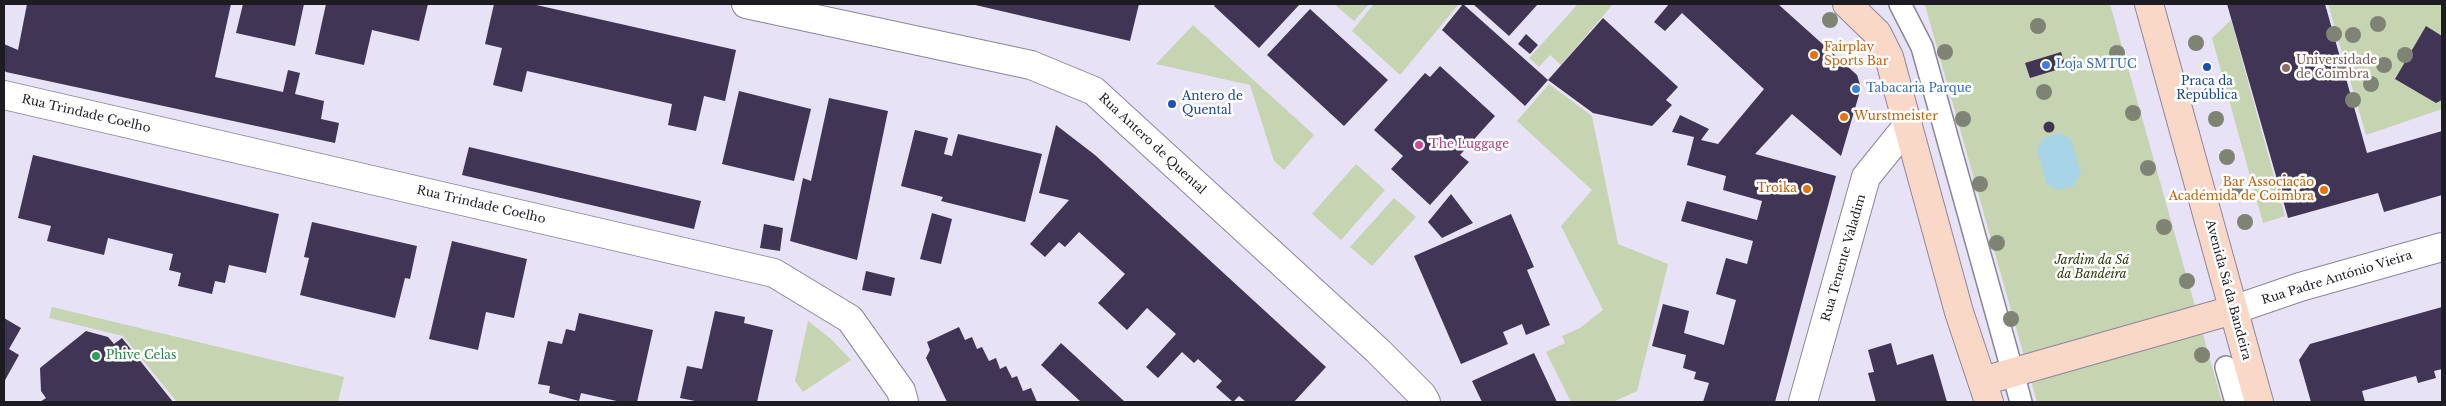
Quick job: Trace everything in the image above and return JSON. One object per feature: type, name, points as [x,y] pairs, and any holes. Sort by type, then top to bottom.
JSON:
[{"type":"main road","points":[[1847,4],[1877,34],[1889,58],[1959,312],[1986,392],[2013,373],[2233,310]]},
{"type":"main road","name":"Avenida Sá da Bandeira","points":[[2149,4],[2259,402]]},
{"type":"street","name":"Rua Antero de Quental","points":[[746,4],[1031,66],[1094,91],[1376,350],[1422,400]]},
{"type":"street","name":"Rua Trindade Coelho","points":[[4,96],[774,273],[850,319],[901,391],[904,402]]},
{"type":"street","name":"Rua Tenente Valadim","points":[[1803,402],[1866,177],[1908,125]]},
{"type":"street","name":"Rua Padre António Vieira","points":[[2233,310],[2300,287],[2442,247]]},
{"type":"lane","points":[[1900,4],[1922,47],[2021,402]]},
{"type":"lane","points":[[2226,367],[2236,402]]},
{"type":"green space","points":[[1334,4],[1369,4],[1354,21]]},
{"type":"green space","points":[[1374,4],[1458,5],[1400,75],[1352,31]]},
{"type":"green space","points":[[1578,4],[1613,4],[1561,65],[1550,55],[1539,67],[1529,58]]},
{"type":"green space","name":"Jardim da Sá da Bandeira","points":[[2110,4],[2222,402],[2037,402],[1925,5]]},
{"type":"green space","name":"Universidade de Coimbra","points":[[2328,4],[2442,4],[2442,109],[2366,135]]},
{"type":"green space","points":[[2231,20],[2285,216],[2263,223],[2212,38]]},
{"type":"green space","points":[[1193,25],[1314,135],[1284,170],[1274,161],[1250,85],[1156,64]]},
{"type":"green space","points":[[1549,84],[1592,116],[1618,244],[1668,264],[1637,391],[1613,402],[1571,402],[1546,352],[1565,343],[1562,336],[1580,328],[1603,310],[1561,226],[1592,190],[1517,121]]},
{"type":"green space","points":[[1356,164],[1385,190],[1341,240],[1312,214]]},
{"type":"green space","points":[[1394,198],[1416,217],[1372,266],[1350,247]]},
{"type":"green space","points":[[52,307],[344,377],[338,402],[177,402],[123,336],[49,318]]},
{"type":"green space","points":[[808,321],[831,339],[851,360],[803,392],[795,381]]},
{"type":"water","points":[[2060,133],[2071,139],[2081,173],[2074,186],[2057,190],[2046,183],[2037,149],[2043,138]]},
{"type":"building","points":[[27,4],[231,4],[215,77],[283,92],[288,70],[300,73],[295,94],[324,101],[321,119],[339,123],[335,143],[6,72],[4,70],[4,44],[18,50]]},
{"type":"building","points":[[243,4],[304,4],[295,46],[236,33]]},
{"type":"building","points":[[326,4],[428,4],[419,41],[372,30],[364,65],[315,54]]},
{"type":"building","points":[[494,4],[532,4],[736,50],[725,101],[704,96],[696,131],[668,125],[672,104],[527,71],[522,92],[493,85],[502,48],[485,44]]},
{"type":"building","points":[[971,4],[1139,4],[1130,41]]},
{"type":"building","points":[[1216,4],[1300,4],[1259,48],[1214,6]]},
{"type":"building","points":[[1463,4],[1548,80],[1525,106],[1442,30]]},
{"type":"building","points":[[1473,4],[1538,4],[1509,36]]},
{"type":"building","points":[[1669,4],[1778,4],[1857,75],[1861,88],[1841,156],[1792,114],[1755,154],[1836,176],[1775,402],[1703,402],[1709,383],[1694,379],[1696,372],[1683,368],[1686,355],[1652,346],[1663,304],[1689,311],[1684,333],[1724,345],[1736,300],[1716,294],[1726,258],[1747,264],[1753,241],[1681,221],[1687,201],[1757,220],[1762,201],[1723,190],[1726,176],[1687,165],[1694,137],[1672,132],[1680,115],[1709,129],[1701,140],[1718,144],[1764,89],[1682,13],[1665,31],[1654,22]]},
{"type":"building","name":"Universidade de Coimbra","points":[[2227,4],[2325,4],[2367,153],[2442,131],[2442,195],[2384,212],[2378,193],[2288,218]]},
{"type":"building","points":[[1310,9],[1388,80],[1344,126],[1267,55]]},
{"type":"building","points":[[1603,18],[1678,87],[1666,100],[1672,105],[1652,126],[1593,113],[1548,80]]},
{"type":"building","points":[[2426,26],[2442,36],[2442,100],[2436,103],[2395,79]]},
{"type":"building","points":[[1526,34],[1538,45],[1530,54],[1518,44]]},
{"type":"building","name":"Loja SMTUC","points":[[2061,52],[2066,67],[2030,78],[2025,63]]},
{"type":"building","points":[[1440,66],[1495,116],[1460,155],[1469,162],[1430,205],[1391,169],[1403,156],[1374,130],[1425,73],[1430,77]]},
{"type":"building","points":[[739,91],[811,109],[794,181],[722,164]]},
{"type":"building","points":[[829,98],[888,111],[857,260],[790,241],[803,178],[811,181]]},
{"type":"building","points":[[2049,121],[2055,127],[2049,133],[2043,127]]},
{"type":"building","points":[[1056,125],[1095,155],[1326,367],[1294,402],[1246,402],[1239,396],[1233,402],[1216,387],[1222,381],[1198,359],[1194,363],[1182,352],[1158,378],[1146,367],[1176,334],[1147,308],[1127,330],[1098,303],[1125,274],[1079,232],[1065,247],[1059,242],[1045,257],[1030,244],[1069,200],[1039,193]]},
{"type":"building","points":[[915,130],[948,138],[944,154],[952,156],[958,134],[1042,154],[1025,222],[941,201],[943,197],[901,186]]},
{"type":"building","points":[[469,147],[701,201],[694,229],[462,175]]},
{"type":"building","points":[[33,155],[279,214],[266,273],[229,265],[225,283],[215,281],[212,294],[178,286],[181,273],[169,270],[173,254],[108,238],[104,255],[47,241],[51,226],[18,218]]},
{"type":"building","points":[[1451,194],[1473,223],[1442,238],[1428,222]]},
{"type":"building","points":[[932,213],[952,219],[941,264],[920,259]]},
{"type":"building","points":[[1511,214],[1534,267],[1527,270],[1550,325],[1526,335],[1522,324],[1503,332],[1508,344],[1461,364],[1414,256]]},
{"type":"building","points":[[312,222],[417,246],[410,279],[405,278],[395,318],[300,295],[309,258],[304,257]]},
{"type":"building","points":[[764,224],[783,228],[780,251],[760,248]]},
{"type":"building","points":[[452,241],[527,259],[514,318],[486,312],[478,350],[429,339]]},
{"type":"building","points":[[866,271],[895,278],[891,296],[862,290]]},
{"type":"building","points":[[2442,307],[2442,369],[2434,371],[2436,378],[2418,383],[2416,376],[2362,391],[2365,402],[2311,402],[2299,360],[2310,344]]},
{"type":"building","points":[[715,311],[745,317],[744,323],[773,330],[757,402],[700,402],[680,398],[687,366],[702,369]]},
{"type":"building","points":[[579,313],[653,330],[637,402],[621,402],[581,393],[579,401],[549,393],[550,386],[538,384],[548,341],[562,344],[566,329],[575,331]]},
{"type":"building","points":[[4,318],[21,328],[9,349],[19,355],[4,382]]},
{"type":"building","points":[[959,327],[965,340],[972,337],[977,349],[982,347],[989,361],[996,358],[1000,369],[1006,366],[1012,378],[1017,376],[1023,391],[1031,388],[1037,402],[947,402],[926,358],[930,350],[927,342]]},
{"type":"building","name":"Phive Celas","points":[[86,331],[108,337],[114,344],[122,338],[173,402],[40,402],[46,398],[41,391],[40,368]]},
{"type":"building","points":[[1061,343],[1125,402],[1081,402],[1041,365]]},
{"type":"building","points":[[1891,343],[1897,365],[1933,354],[1947,402],[1876,402],[1868,373],[1874,372],[1868,350]]},
{"type":"building","points":[[1534,353],[1557,402],[1482,402],[1472,381]]},
{"type":"place","name":"Fairplay Sports Bar","points":[[1814,55]]},
{"type":"place","name":"Loja SMTUC","points":[[2046,65]]},
{"type":"place","name":"Praça da República","points":[[2207,67]]},
{"type":"place","name":"Universidade de Coimbra","points":[[2286,68]]},
{"type":"place","name":"Tabacaria Parque","points":[[1856,89]]},
{"type":"place","name":"Antero de Quental","points":[[1172,104]]},
{"type":"place","name":"Wurstmeister","points":[[1844,117]]},
{"type":"place","name":"The Luggage","points":[[1419,145]]},
{"type":"place","name":"Troika","points":[[1807,189]]},
{"type":"place","name":"Bar Associação Académida de Coimbra","points":[[2324,190]]},
{"type":"place","name":"Phive Celas","points":[[96,356]]}]
